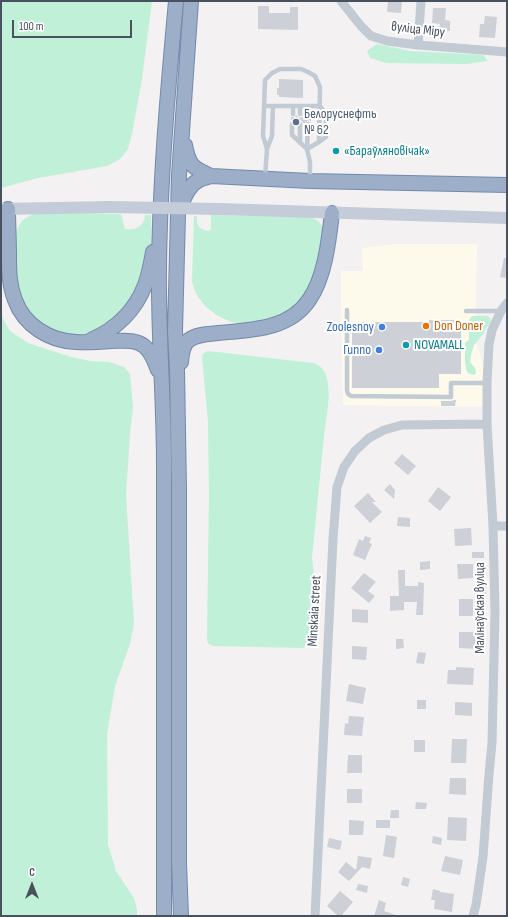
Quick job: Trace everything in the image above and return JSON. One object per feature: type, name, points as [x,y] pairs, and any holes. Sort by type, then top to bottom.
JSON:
[{"type":"highway","points":[[164,916],[164,462],[159,341],[159,276],[164,143],[176,1]]},
{"type":"highway","points":[[181,916],[179,863],[179,490],[175,331],[182,126],[191,1]]},
{"type":"highway","points":[[182,126],[189,162],[200,171],[212,176],[310,181],[507,185]]},
{"type":"highway","points":[[178,211],[188,191],[193,185],[199,180],[212,176]]},
{"type":"highway","points":[[4,209],[10,280],[14,299],[19,310],[33,326],[43,334],[65,341],[128,341],[140,344],[149,351],[161,378]]},
{"type":"highway","points":[[177,392],[182,353],[184,345],[188,340],[203,334],[270,327],[283,323],[303,308],[313,293],[323,267],[332,213]]},
{"type":"highway","points":[[87,342],[107,332],[115,326],[130,312],[136,303],[146,280],[160,224]]},
{"type":"main road","points":[[4,209],[110,207],[507,218]]},
{"type":"street","name":"вуліца Міру","points":[[341,1],[360,26],[372,36],[386,41],[507,52]]},
{"type":"street","points":[[418,45],[421,1]]},
{"type":"street","name":"Малінаўская вуліца","points":[[473,916],[483,857],[492,743],[495,612],[493,526],[487,424],[489,344],[492,330],[501,311],[507,303]]},
{"type":"street","name":"Minskaia street","points":[[315,916],[332,547],[337,487],[344,467],[354,451],[369,438],[384,430],[402,425],[487,424]]},
{"type":"street","points":[[493,526],[507,526]]},
{"type":"lane","points":[[267,149],[263,136],[265,80],[272,73],[280,69],[301,69],[308,72],[315,76],[320,87],[320,106],[326,114],[326,137],[307,149]]},
{"type":"lane","points":[[264,106],[320,106]]},
{"type":"lane","points":[[265,179],[267,149],[272,136],[273,106]]},
{"type":"lane","points":[[293,106],[293,114]]},
{"type":"lane","points":[[300,106],[300,114]]},
{"type":"lane","points":[[308,106],[308,114]]},
{"type":"lane","points":[[292,124],[292,135],[307,149]]},
{"type":"lane","points":[[300,124],[300,143]]},
{"type":"lane","points":[[308,124],[307,149],[310,162],[310,181]]},
{"type":"lane","points":[[347,310],[347,390],[348,394],[351,396],[451,397],[452,383],[487,383]]},
{"type":"lane","points":[[466,311],[501,311]]},
{"type":"shaded area","points":[[395,244],[477,244],[476,344],[484,366],[484,407],[343,405],[341,271],[363,271],[362,248]]},
{"type":"green space","points":[[1,1],[152,1],[142,79],[132,134],[128,149],[120,159],[107,166],[38,178],[1,188]]},
{"type":"green space","points":[[377,44],[410,51],[483,55],[488,61],[466,64],[386,63],[370,58],[367,51]]},
{"type":"green space","points":[[43,212],[121,214],[125,229],[139,227],[145,219],[145,215],[151,215],[150,255],[144,274],[129,302],[118,317],[89,334],[76,336],[66,335],[48,328],[27,308],[19,292],[16,259],[17,230],[22,221],[29,216]]},
{"type":"green space","points":[[211,215],[309,217],[319,222],[324,232],[313,282],[305,297],[282,317],[245,325],[232,322],[218,316],[205,306],[196,294],[192,282],[194,216],[197,216],[199,226],[208,231],[211,230]]},
{"type":"green space","points":[[1,312],[10,331],[28,343],[72,357],[90,361],[109,362],[124,367],[130,374],[133,407],[126,495],[134,624],[130,644],[115,686],[107,734],[108,844],[116,871],[134,898],[137,916],[1,916]]},
{"type":"green space","points":[[473,316],[487,316],[490,318],[491,322],[474,345],[470,362],[475,368],[476,373],[474,375],[469,374],[465,363],[465,343],[469,340],[470,319]]},
{"type":"green space","points":[[208,351],[313,363],[321,368],[326,375],[329,398],[312,558],[314,574],[309,636],[306,645],[303,648],[213,646],[207,641],[209,495],[208,422],[202,356]]},
{"type":"building","points":[[388,1],[402,1],[401,13],[387,12]]},
{"type":"building","points":[[258,6],[269,6],[269,13],[290,13],[290,7],[298,7],[298,30],[258,29]]},
{"type":"building","points":[[433,8],[446,8],[445,20],[450,21],[450,31],[439,30],[440,24],[432,23]]},
{"type":"building","points":[[485,16],[497,17],[495,38],[479,37],[480,24],[484,24]]},
{"type":"building","points":[[279,79],[303,80],[303,98],[279,97],[279,95],[277,95],[277,88],[279,88]]},
{"type":"building","points":[[304,114],[308,118],[311,116],[311,122],[309,120],[304,124],[300,120],[296,124],[291,120],[291,117],[295,117],[296,115],[300,118]]},
{"type":"building","points":[[504,258],[507,258],[507,278],[500,277]]},
{"type":"building","name":"NOVAMALL","points":[[429,320],[461,320],[461,374],[439,374],[439,388],[352,388],[352,322],[429,322]]},
{"type":"building","points":[[456,400],[455,406],[441,406],[441,401]]},
{"type":"building","points":[[402,454],[416,466],[408,475],[394,463]]},
{"type":"building","points":[[390,484],[395,490],[394,499],[384,490]]},
{"type":"building","points":[[438,487],[451,497],[440,511],[428,501]]},
{"type":"building","points":[[368,493],[376,502],[372,502],[382,512],[370,523],[354,506]]},
{"type":"building","points":[[398,517],[410,518],[410,527],[397,526]]},
{"type":"building","points":[[471,528],[472,545],[455,546],[454,529]]},
{"type":"building","points":[[365,536],[371,538],[369,543],[372,544],[365,560],[353,555],[359,539],[363,541]]},
{"type":"building","points":[[472,552],[484,552],[484,558],[472,558]]},
{"type":"building","points":[[430,561],[430,569],[420,570],[420,562]]},
{"type":"building","points":[[457,564],[473,564],[473,578],[458,579]]},
{"type":"building","points":[[398,570],[405,570],[405,586],[418,586],[418,582],[424,583],[423,615],[416,615],[417,602],[404,602],[404,610],[390,611],[390,596],[399,596]]},
{"type":"building","points":[[364,573],[376,582],[368,591],[375,596],[369,603],[351,588]]},
{"type":"building","points":[[476,585],[486,585],[486,603],[478,604]]},
{"type":"building","points":[[459,599],[473,599],[473,616],[459,616]]},
{"type":"building","points":[[352,609],[368,610],[368,623],[352,622]]},
{"type":"building","points":[[459,632],[477,632],[476,649],[459,648]]},
{"type":"building","points":[[396,639],[403,639],[404,648],[396,649]]},
{"type":"building","points":[[352,646],[367,647],[366,660],[352,659]]},
{"type":"building","points":[[418,652],[426,653],[424,664],[416,663]]},
{"type":"building","points":[[456,667],[474,668],[473,685],[447,684],[448,670],[456,670]]},
{"type":"building","points":[[349,684],[366,688],[363,704],[346,701]]},
{"type":"building","points":[[417,700],[426,700],[426,709],[417,709]]},
{"type":"building","points":[[455,702],[472,703],[472,716],[455,715]]},
{"type":"building","points":[[349,716],[364,717],[362,736],[344,735],[345,723],[348,724]]},
{"type":"building","points":[[452,739],[467,739],[466,763],[451,763]]},
{"type":"building","points":[[414,740],[425,740],[425,752],[414,752]]},
{"type":"building","points":[[348,755],[362,755],[362,773],[347,773]]},
{"type":"building","points":[[450,778],[466,778],[466,795],[449,794]]},
{"type":"building","points":[[347,789],[362,789],[362,803],[347,803]]},
{"type":"building","points":[[416,802],[427,803],[426,809],[415,809]]},
{"type":"building","points":[[391,810],[399,810],[399,818],[390,818]]},
{"type":"building","points":[[448,817],[467,818],[466,841],[447,840]]},
{"type":"building","points":[[349,820],[364,821],[363,835],[349,835]]},
{"type":"building","points":[[376,820],[390,820],[390,828],[376,828]]},
{"type":"building","points":[[386,835],[397,837],[394,858],[383,856]]},
{"type":"building","points":[[433,836],[442,838],[441,845],[432,843]]},
{"type":"building","points":[[329,838],[342,841],[340,850],[327,847]]},
{"type":"building","points":[[358,856],[372,858],[370,869],[362,867],[349,881],[338,872],[346,862],[356,870]]},
{"type":"building","points":[[445,856],[463,860],[460,875],[441,871]]},
{"type":"building","points":[[403,877],[410,879],[408,887],[401,885]]},
{"type":"building","points":[[358,884],[368,886],[367,893],[356,890]]},
{"type":"building","points":[[433,889],[440,892],[454,894],[452,912],[434,909],[435,900],[431,900]]},
{"type":"building","points":[[340,891],[353,902],[341,916],[338,916],[327,906]]},
{"type":"building","points":[[379,900],[386,903],[384,911],[396,916],[374,916]]},
{"type":"place","name":"Белоруснефть № 62","points":[[296,122]]},
{"type":"place","name":"«Бараўляновічак»","points":[[336,151]]},
{"type":"place","name":"Don Doner","points":[[426,326]]},
{"type":"place","name":"Zoolesnoy","points":[[382,327]]},
{"type":"place","name":"NOVAMALL","points":[[406,345]]},
{"type":"place","name":"Гиппо","points":[[379,350]]}]
